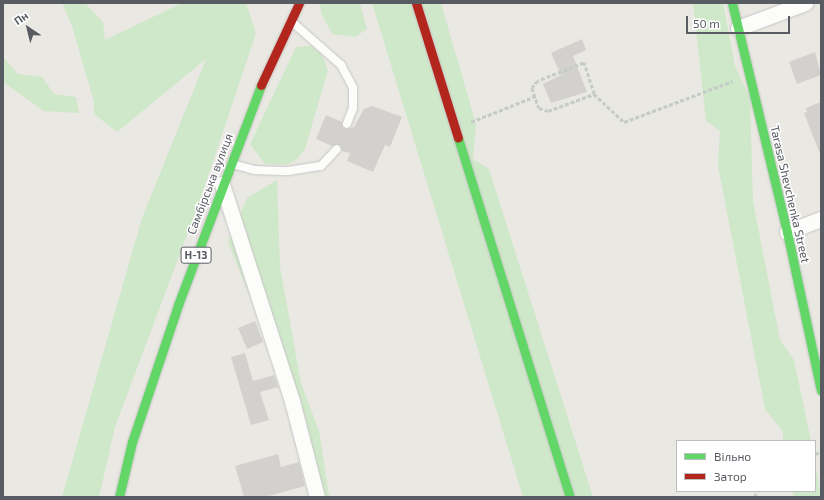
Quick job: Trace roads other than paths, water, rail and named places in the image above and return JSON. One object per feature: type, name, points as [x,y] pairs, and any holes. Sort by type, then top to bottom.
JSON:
[{"type":"street","name":"Н-13","points":[[291,20],[299,3]]},
{"type":"street","points":[[416,3],[570,497]]},
{"type":"street","name":"Tarasa Shevchenka Street","points":[[732,3],[787,232],[821,390]]},
{"type":"street","points":[[738,28],[805,3]]},
{"type":"street","name":"Самбірська вулиця","points":[[119,497],[149,390],[222,184],[291,20]]},
{"type":"street","points":[[222,184],[292,401],[317,497]]},
{"type":"street","points":[[787,232],[821,219]]},
{"type":"lane","points":[[291,20],[341,65],[352,88],[353,108],[347,124]]},
{"type":"lane","points":[[230,163],[255,170],[288,171],[322,166],[337,149]]}]
